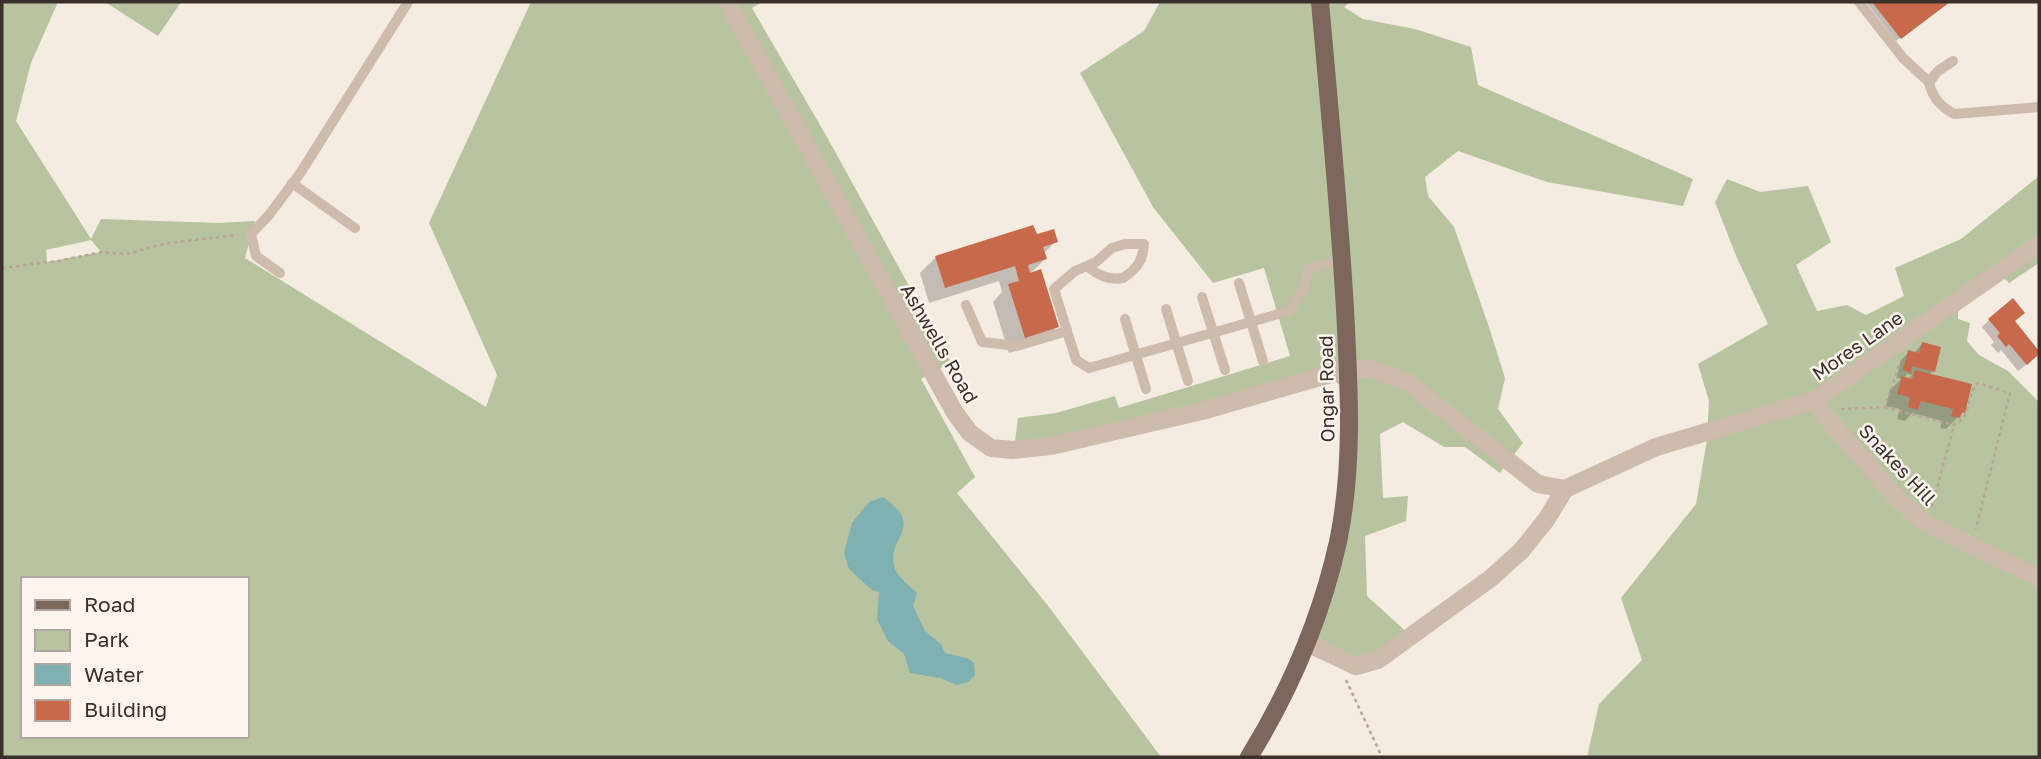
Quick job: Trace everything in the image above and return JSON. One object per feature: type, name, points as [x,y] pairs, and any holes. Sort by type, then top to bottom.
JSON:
[{"type":"main road","name":"Ongar Road","points":[[1249,757],[1295,673],[1307,643],[1338,542],[1347,477],[1351,426],[1342,261],[1320,2]]},
{"type":"street","name":"Ashwells Road","points":[[727,2],[955,413],[970,433],[991,448],[1013,450],[1051,446],[1202,411],[1348,369]]},
{"type":"street","name":"Mores Lane","points":[[1565,489],[1656,447],[1817,405],[2039,244]]},
{"type":"street","points":[[1307,643],[1356,666],[1378,660],[1492,578],[1521,551],[1565,489],[1538,484],[1407,382],[1371,369],[1348,369]]},
{"type":"street","name":"Snakes Hill","points":[[1817,405],[1896,497],[1928,524],[2039,578]]},
{"type":"street","points":[[1538,484],[1548,516]]},
{"type":"lane","points":[[280,273],[256,256],[251,234],[269,215],[292,183],[408,2]]},
{"type":"lane","points":[[1859,2],[1903,58],[1929,82],[1931,94],[1954,114],[2039,107]]},
{"type":"lane","points":[[1929,82],[1938,71],[1953,61]]},
{"type":"lane","points":[[292,183],[355,228]]},
{"type":"lane","points":[[1087,266],[1105,278],[1123,278],[1140,264],[1144,244],[1125,244],[1112,248],[1096,262],[1075,271],[1054,289],[1076,360],[1090,368],[1289,310],[1304,288],[1308,268],[1342,261]]},
{"type":"lane","points":[[1239,283],[1263,360]]},
{"type":"lane","points":[[1202,297],[1225,370]]},
{"type":"lane","points":[[967,305],[982,342],[1017,346],[1067,331]]},
{"type":"lane","points":[[1166,309],[1188,382]]},
{"type":"lane","points":[[1125,319],[1146,389]]},
{"type":"path","points":[[2,268],[102,252],[125,254],[168,243],[251,234]]},
{"type":"path","points":[[1885,407],[1900,363]]},
{"type":"path","points":[[1928,524],[1954,425],[1966,416],[1974,386],[1978,383],[2010,393],[1971,546]]},
{"type":"path","points":[[1817,405],[1885,407],[1954,425]]},
{"type":"path","points":[[1356,666],[1345,681],[1382,757]]},
{"type":"green space","points":[[2,2],[58,2],[31,63],[16,121],[91,239],[101,219],[219,223],[255,221],[245,258],[486,407],[497,375],[429,223],[531,2],[762,2],[752,8],[827,137],[951,362],[921,379],[975,477],[957,493],[1049,607],[1161,757],[2,757]],"holes":[[[91,240],[101,252],[47,262],[46,250]]]},
{"type":"green space","points":[[105,2],[181,2],[158,36]]},
{"type":"green space","points":[[1160,2],[1350,2],[1344,7],[1363,19],[1415,29],[1471,47],[1478,85],[1693,179],[1683,206],[1547,182],[1458,151],[1425,177],[1428,196],[1454,227],[1489,327],[1505,378],[1498,409],[1523,443],[1500,473],[1465,447],[1444,447],[1403,422],[1380,434],[1383,498],[1408,496],[1406,521],[1365,536],[1367,596],[1411,636],[1367,665],[1307,643],[1338,542],[1350,394],[1327,374],[1014,450],[1018,418],[1056,413],[1115,396],[1119,408],[1290,356],[1264,268],[1213,283],[1153,207],[1080,73],[1144,31]]},
{"type":"green space","points":[[2039,176],[2039,263],[2009,283],[1998,273],[1958,301],[1958,319],[1970,323],[1967,341],[1979,355],[2008,371],[2039,402],[2039,757],[1587,757],[1599,704],[1642,660],[1621,598],[1696,504],[1707,440],[1709,401],[1698,364],[1768,324],[1737,258],[1715,202],[1727,179],[1760,192],[1808,186],[1831,242],[1796,265],[1817,311],[1847,305],[1866,315],[1904,296],[1895,268],[1961,239]]},
{"type":"water","points":[[883,497],[896,508],[904,525],[893,558],[895,569],[917,593],[913,606],[925,631],[941,644],[945,653],[967,658],[974,663],[975,675],[968,682],[957,685],[940,678],[910,673],[904,654],[888,641],[877,619],[879,592],[872,590],[849,569],[844,553],[852,523],[869,502]]},
{"type":"building","points":[[1872,2],[1950,2],[1901,39]]},
{"type":"building","points":[[1033,225],[1037,234],[1054,229],[1058,242],[1043,247],[1047,259],[1028,265],[1030,273],[1041,269],[1059,327],[1025,338],[1008,284],[1019,281],[1015,266],[945,288],[935,256]]},
{"type":"building","points":[[2013,298],[2025,313],[2015,321],[2039,351],[2027,365],[2009,344],[2006,347],[1997,336],[2000,333],[1988,319]]},
{"type":"building","points":[[1922,342],[1941,347],[1935,372],[1912,366],[1911,373],[1903,370],[1908,350],[1919,353]]},
{"type":"building","points":[[1915,370],[1972,384],[1965,413],[1962,412],[1960,418],[1951,416],[1953,409],[1921,401],[1918,410],[1908,407],[1910,397],[1897,394],[1902,376],[1912,379]]}]
